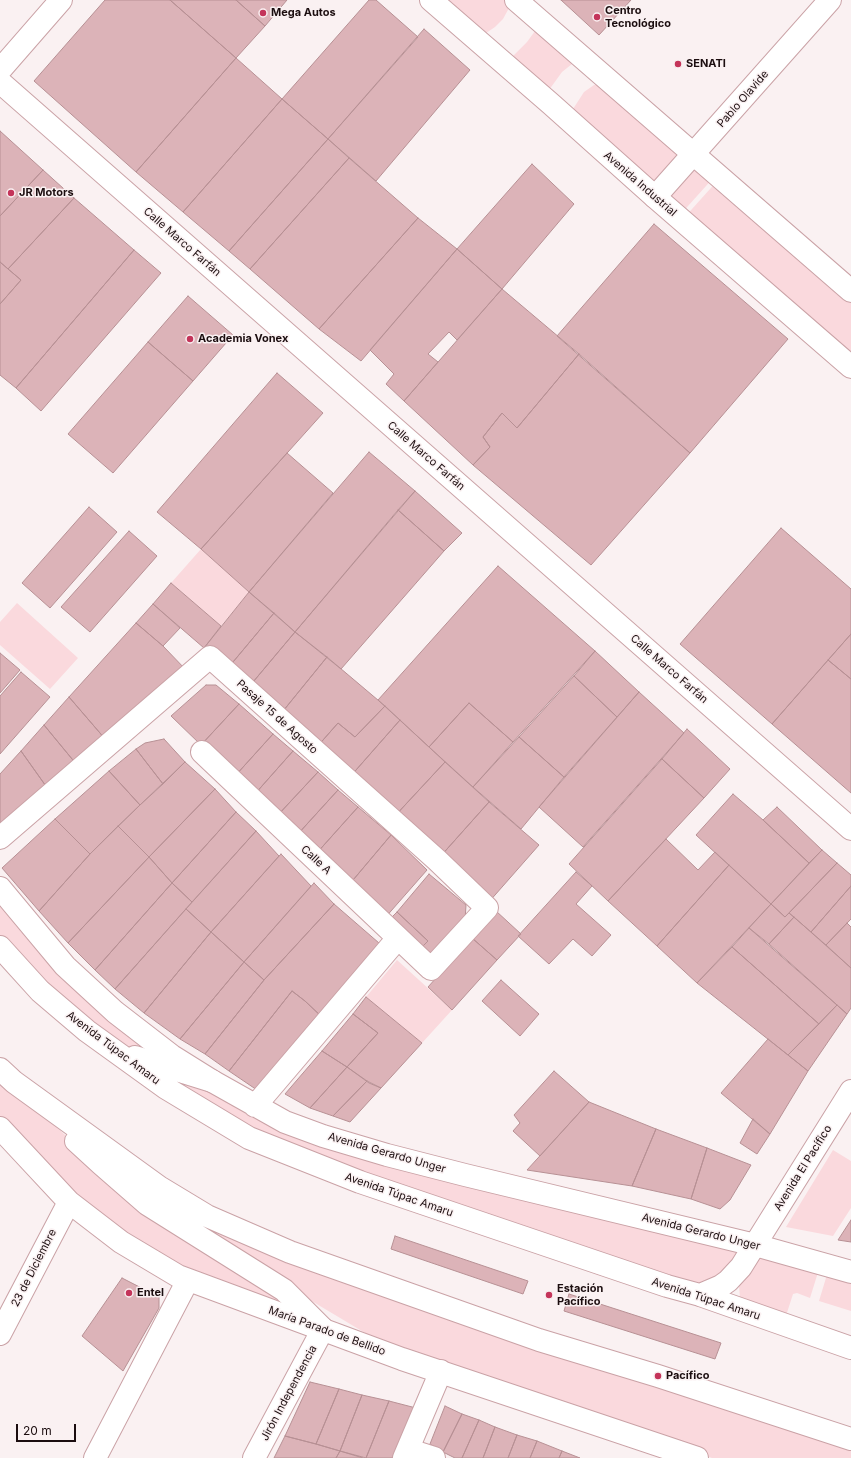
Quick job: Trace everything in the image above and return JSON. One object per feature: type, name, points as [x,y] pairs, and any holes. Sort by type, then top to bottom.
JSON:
[{"type":"street","points":[[0,70],[61,0]]},
{"type":"street","name":"Avenida Industrial","points":[[431,0],[851,367]]},
{"type":"street","points":[[516,0],[851,291]]},
{"type":"street","name":"Pablo Olavide","points":[[655,197],[695,154],[830,0]]},
{"type":"street","name":"Calle Marco Farfán","points":[[0,82],[851,829]]},
{"type":"street","name":"Pasaje 15 de Agosto","points":[[0,838],[210,657],[438,860],[487,908],[431,969]]},
{"type":"street","name":"Calle A","points":[[202,752],[431,969]]},
{"type":"street","name":"Avenida Gerardo Unger","points":[[0,888],[65,966],[115,1012],[172,1056],[212,1082],[285,1122],[323,1136],[387,1155],[750,1253],[851,1272]]},
{"type":"street","points":[[255,1106],[398,938]]},
{"type":"street","name":"Avenida Túpac Amaru","points":[[0,947],[40,991],[111,1050],[166,1088],[249,1138],[360,1182],[700,1295],[851,1348]]},
{"type":"street","points":[[111,1050],[212,1082]]},
{"type":"street","points":[[7,1075],[100,1163],[147,1204],[284,1290],[323,1329]]},
{"type":"street","points":[[7,1075],[159,1187],[201,1213],[290,1252],[540,1340],[658,1376],[851,1440]]},
{"type":"street","name":"Avenida El Pacífico","points":[[749,1313],[740,1304],[736,1292],[738,1276],[750,1253],[851,1091]]},
{"type":"street","name":"María Parado de Bellido","points":[[0,1128],[69,1202],[121,1242],[178,1276],[402,1359],[698,1458]]},
{"type":"street","name":"23 de Diciembre","points":[[0,1334],[69,1202]]},
{"type":"street","name":"Avenida El Pacífico","points":[[700,1295],[714,1290],[728,1281],[750,1253]]},
{"type":"street","points":[[95,1458],[188,1280]]},
{"type":"street","name":"Jirón Independencia","points":[[254,1458],[323,1329]]},
{"type":"street","points":[[434,1458],[407,1454],[441,1372]]},
{"type":"shaded area","points":[[433,0],[508,0],[509,8],[503,19],[495,27],[486,33],[472,34]]},
{"type":"shaded area","points":[[538,22],[581,60],[572,64],[562,72],[549,90],[512,57],[527,42],[535,31]]},
{"type":"shaded area","points":[[606,83],[690,154],[655,193],[573,109],[584,92],[594,85]]},
{"type":"shaded area","points":[[694,157],[715,176],[679,216],[658,197]]},
{"type":"shaded area","points":[[719,179],[851,296],[851,366],[683,219]]},
{"type":"shaded area","points":[[201,549],[249,592],[221,626],[171,583]]},
{"type":"shaded area","points":[[17,603],[78,658],[50,689],[0,645],[0,622]]},
{"type":"shaded area","points":[[0,892],[168,1057],[111,1047],[0,943]]},
{"type":"shaded area","points":[[397,960],[452,1010],[422,1043],[366,997]]},
{"type":"shaded area","points":[[134,1061],[210,1085],[284,1124],[749,1247],[742,1260],[699,1291],[250,1136]]},
{"type":"shaded area","points":[[0,1074],[97,1165],[144,1206],[358,1339],[188,1277],[124,1238],[0,1124]]},
{"type":"shaded area","points":[[833,1150],[851,1161],[851,1208],[833,1236],[786,1227]]},
{"type":"shaded area","points":[[145,1197],[851,1443],[851,1458],[712,1458],[402,1355],[213,1242]]},
{"type":"shaded area","points":[[757,1248],[820,1266],[810,1298],[797,1293],[793,1294],[784,1322],[740,1298],[739,1286],[741,1278]]},
{"type":"shaded area","points":[[829,1268],[851,1274],[851,1311],[819,1301]]},
{"type":"building","points":[[105,0],[170,0],[236,58],[136,172],[34,81]]},
{"type":"building","points":[[170,0],[236,0],[265,26],[236,58]]},
{"type":"building","name":"Mega Autos","points":[[236,0],[287,0],[265,26]]},
{"type":"building","points":[[369,0],[376,0],[418,37],[328,139],[282,99]]},
{"type":"building","name":"Centro Tecnológico","points":[[561,0],[631,0],[599,35]]},
{"type":"building","points":[[424,29],[470,70],[376,181],[328,139]]},
{"type":"building","points":[[236,58],[282,99],[183,212],[136,172]]},
{"type":"building","points":[[282,99],[328,139],[229,251],[183,212]]},
{"type":"building","name":"JR Motors","points":[[0,131],[43,170],[0,216]]},
{"type":"building","points":[[328,139],[349,158],[250,269],[229,251]]},
{"type":"building","points":[[349,158],[418,218],[319,329],[250,269]]},
{"type":"building","points":[[532,164],[574,204],[502,289],[457,249]]},
{"type":"building","points":[[43,170],[74,198],[8,269],[0,262],[0,216]]},
{"type":"building","points":[[74,198],[134,250],[16,388],[0,375],[0,304],[21,280],[8,269]]},
{"type":"building","points":[[418,218],[457,249],[361,361],[319,329]]},
{"type":"building","points":[[654,224],[788,339],[690,453],[557,336]]},
{"type":"building","points":[[457,249],[502,289],[457,340],[449,332],[428,354],[438,362],[404,401],[386,384],[394,374],[370,350]]},
{"type":"building","points":[[134,250],[161,273],[41,411],[16,388]]},
{"type":"building","points":[[0,262],[21,280],[0,304]]},
{"type":"building","points":[[502,289],[579,354],[517,428],[502,413],[483,437],[490,447],[473,465],[404,401]]},
{"type":"building","name":"Academia Vonex","points":[[188,296],[233,335],[193,381],[148,342]]},
{"type":"building","points":[[148,342],[193,381],[113,473],[68,434]]},
{"type":"building","points":[[579,354],[690,453],[591,565],[473,465],[490,447],[483,437],[502,413],[517,428]]},
{"type":"building","points":[[277,373],[323,413],[201,549],[157,512]]},
{"type":"building","points":[[369,452],[415,491],[295,632],[249,592]]},
{"type":"building","points":[[287,453],[333,493],[249,592],[201,549]]},
{"type":"building","points":[[415,491],[462,533],[444,551],[398,510]]},
{"type":"building","points":[[89,507],[117,532],[50,608],[22,583]]},
{"type":"building","points":[[398,510],[444,551],[341,669],[295,632]]},
{"type":"building","points":[[781,528],[851,589],[851,634],[772,724],[680,644]]},
{"type":"building","points":[[129,531],[157,556],[90,632],[61,607]]},
{"type":"building","points":[[498,566],[595,651],[513,742],[469,703],[429,747],[378,700]]},
{"type":"building","points":[[171,583],[221,626],[204,648],[153,604]]},
{"type":"building","points":[[249,592],[274,613],[228,668],[204,648]]},
{"type":"building","points":[[153,604],[180,628],[163,646],[136,623]]},
{"type":"building","points":[[274,613],[295,632],[248,688],[228,668]]},
{"type":"building","points":[[136,623],[163,646],[187,671],[106,740],[69,697]]},
{"type":"building","points":[[295,632],[327,657],[279,716],[248,688]]},
{"type":"building","points":[[851,634],[851,679],[828,660]]},
{"type":"building","points":[[595,651],[639,692],[617,717],[574,676]]},
{"type":"building","points":[[0,653],[20,670],[0,693]]},
{"type":"building","points":[[327,657],[385,706],[355,737],[338,723],[316,748],[279,716]]},
{"type":"building","points":[[828,660],[851,679],[851,793],[772,724]]},
{"type":"building","points":[[21,672],[50,697],[0,754],[0,696]]},
{"type":"building","points":[[574,676],[617,717],[564,777],[519,737]]},
{"type":"building","points":[[206,685],[216,685],[239,704],[201,745],[171,716]]},
{"type":"building","points":[[639,692],[684,733],[583,847],[539,807]]},
{"type":"building","points":[[69,697],[106,740],[77,765],[44,725]]},
{"type":"building","points":[[469,703],[513,742],[473,787],[429,747]]},
{"type":"building","points":[[239,704],[273,734],[235,776],[201,745]]},
{"type":"building","points":[[385,706],[400,720],[349,778],[316,748],[338,723],[355,737]]},
{"type":"building","points":[[400,720],[445,762],[393,818],[349,778]]},
{"type":"building","points":[[44,725],[77,765],[48,789],[21,751]]},
{"type":"building","points":[[687,729],[730,769],[704,798],[662,759]]},
{"type":"building","points":[[273,734],[293,751],[254,795],[235,776]]},
{"type":"building","points":[[519,737],[564,777],[521,829],[473,787]]},
{"type":"building","points":[[164,739],[185,762],[163,784],[136,749],[145,743]]},
{"type":"building","points":[[136,749],[163,784],[140,805],[109,771]]},
{"type":"building","points":[[21,751],[48,789],[0,831],[0,774]]},
{"type":"building","points":[[293,751],[318,772],[277,816],[254,795]]},
{"type":"building","points":[[662,759],[704,798],[608,901],[569,864]]},
{"type":"building","points":[[185,762],[215,789],[149,857],[118,826]]},
{"type":"building","points":[[445,762],[489,802],[439,858],[393,818]]},
{"type":"building","points":[[109,771],[140,805],[90,854],[55,819]]},
{"type":"building","points":[[318,772],[338,790],[297,835],[277,816]]},
{"type":"building","points":[[215,789],[236,812],[172,883],[149,857]]},
{"type":"building","points":[[338,790],[358,807],[315,855],[297,835]]},
{"type":"building","points":[[733,794],[809,863],[771,904],[696,835]]},
{"type":"building","points":[[489,802],[539,845],[488,903],[439,858]]},
{"type":"building","points":[[358,807],[391,835],[348,886],[315,855]]},
{"type":"building","points":[[777,807],[822,850],[809,863],[763,820]]},
{"type":"building","points":[[236,812],[256,831],[192,902],[172,883]]},
{"type":"building","points":[[55,819],[90,854],[39,911],[2,868]]},
{"type":"building","points":[[118,826],[149,857],[68,943],[39,911],[90,854]]},
{"type":"building","points":[[256,831],[279,856],[211,932],[186,909]]},
{"type":"building","points":[[391,835],[427,870],[384,919],[348,886]]},
{"type":"building","points":[[666,839],[698,870],[715,852],[729,865],[657,946],[608,901]]},
{"type":"building","points":[[822,850],[837,863],[785,917],[771,904]]},
{"type":"building","points":[[281,854],[311,886],[244,962],[211,932]]},
{"type":"building","points":[[149,857],[172,883],[95,970],[68,943]]},
{"type":"building","points":[[837,863],[851,875],[851,886],[811,932],[789,913]]},
{"type":"building","points":[[729,865],[771,904],[697,983],[657,946]]},
{"type":"building","points":[[576,872],[592,886],[576,904],[611,935],[592,956],[573,939],[549,964],[518,936]]},
{"type":"building","points":[[429,874],[466,905],[465,921],[433,957],[422,947],[428,941],[397,912]]},
{"type":"building","points":[[172,883],[192,902],[115,989],[95,970]]},
{"type":"building","points":[[314,883],[334,904],[264,980],[244,962]]},
{"type":"building","points":[[851,886],[851,919],[826,945],[811,932]]},
{"type":"building","points":[[334,904],[379,943],[323,1018],[292,991],[229,1071],[205,1054],[264,980]]},
{"type":"building","points":[[771,904],[785,917],[789,913],[794,917],[769,944],[749,928]]},
{"type":"building","points":[[186,909],[211,932],[144,1013],[115,989]]},
{"type":"building","points":[[496,911],[521,934],[497,960],[472,938]]},
{"type":"building","points":[[397,912],[428,941],[418,951],[387,922]]},
{"type":"building","points":[[794,917],[851,968],[851,1008],[847,1014],[769,944]]},
{"type":"building","points":[[847,923],[851,927],[851,968],[826,945]]},
{"type":"building","points":[[749,928],[837,1005],[819,1024],[732,947]]},
{"type":"building","points":[[211,932],[244,962],[180,1039],[144,1013]]},
{"type":"building","points":[[472,938],[497,960],[452,1010],[428,987]]},
{"type":"building","points":[[732,947],[819,1024],[788,1055],[697,983]]},
{"type":"building","points":[[244,962],[264,980],[205,1054],[180,1039]]},
{"type":"building","points":[[501,980],[539,1014],[520,1036],[482,1001]]},
{"type":"building","points":[[292,991],[323,1018],[257,1090],[229,1071]]},
{"type":"building","points":[[366,997],[422,1043],[381,1088],[369,1083],[347,1067],[378,1033],[353,1014]]},
{"type":"building","points":[[837,1005],[847,1014],[808,1071],[788,1055]]},
{"type":"building","points":[[353,1014],[378,1033],[347,1067],[322,1051]]},
{"type":"building","points":[[768,1039],[808,1071],[770,1134],[721,1093]]},
{"type":"building","points":[[322,1051],[347,1067],[310,1108],[285,1094]]},
{"type":"building","points":[[347,1067],[367,1081],[333,1116],[310,1108]]},
{"type":"building","points":[[554,1071],[589,1102],[540,1156],[513,1131],[520,1123],[514,1115]]},
{"type":"building","points":[[367,1081],[381,1088],[350,1122],[333,1116]]},
{"type":"building","points":[[589,1102],[656,1129],[632,1186],[527,1170]]},
{"type":"building","points":[[753,1119],[770,1134],[757,1154],[740,1143]]},
{"type":"building","points":[[656,1129],[707,1148],[691,1199],[632,1186]]},
{"type":"building","points":[[707,1148],[751,1165],[730,1200],[720,1209],[691,1199]]},
{"type":"building","points":[[851,1220],[851,1242],[838,1240]]},
{"type":"building","points":[[395,1236],[528,1281],[523,1294],[391,1249]]},
{"type":"building","points":[[122,1278],[159,1297],[159,1308],[123,1371],[82,1336]]},
{"type":"building","points":[[569,1294],[721,1343],[715,1359],[564,1311]]},
{"type":"building","points":[[310,1382],[339,1389],[316,1444],[285,1436]]},
{"type":"building","points":[[339,1389],[362,1395],[340,1451],[316,1444]]},
{"type":"building","points":[[362,1395],[389,1401],[366,1458],[340,1451]]},
{"type":"building","points":[[389,1401],[416,1408],[396,1458],[366,1458]]},
{"type":"building","points":[[445,1406],[462,1414],[443,1452],[430,1444]]},
{"type":"building","points":[[462,1414],[479,1420],[462,1458],[455,1458],[443,1452]]},
{"type":"building","points":[[479,1420],[495,1427],[483,1458],[462,1458]]},
{"type":"building","points":[[495,1427],[517,1435],[508,1458],[483,1458]]},
{"type":"building","points":[[517,1435],[537,1441],[530,1458],[508,1458]]},
{"type":"building","points":[[285,1436],[340,1451],[336,1458],[274,1458]]},
{"type":"building","points":[[537,1441],[562,1451],[559,1458],[530,1458]]},
{"type":"building","points":[[340,1451],[363,1458],[336,1458]]},
{"type":"building","points":[[562,1451],[580,1458],[559,1458]]},
{"type":"place","name":"Mega Autos","points":[[263,13]]},
{"type":"place","name":"Centro Tecnológico","points":[[597,17]]},
{"type":"place","name":"SENATI","points":[[678,64]]},
{"type":"place","name":"JR Motors","points":[[11,193]]},
{"type":"place","name":"Academia Vonex","points":[[190,339]]},
{"type":"place","name":"Entel","points":[[129,1293]]},
{"type":"place","name":"Estación Pacífico","points":[[549,1295]]},
{"type":"place","name":"Pacífico","points":[[658,1376]]}]
